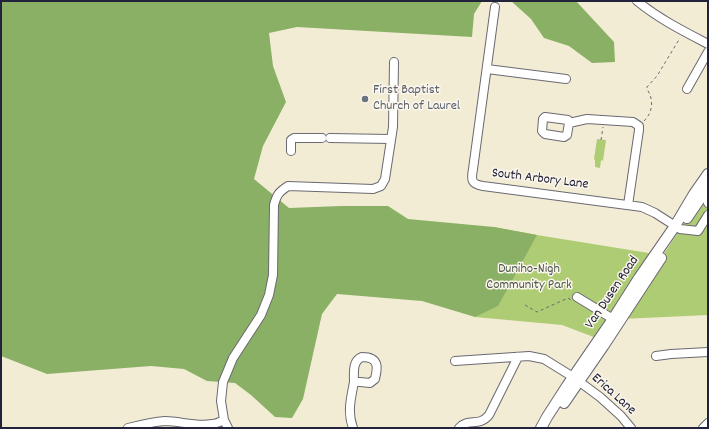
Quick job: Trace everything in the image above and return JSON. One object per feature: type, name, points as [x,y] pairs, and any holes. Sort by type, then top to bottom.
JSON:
[{"type":"main road","name":"Van Dusen Road","points":[[678,227],[694,194],[708,174]]},
{"type":"main road","name":"Van Dusen Road","points":[[541,428],[547,417],[576,379],[615,321],[639,278],[678,227],[707,194]]},
{"type":"main road","name":"Van Dusen Road","points":[[548,428],[576,379]]},
{"type":"street","points":[[637,1],[648,10],[708,44]]},
{"type":"street","name":"South Arbory Lane","points":[[495,7],[472,169],[472,178],[474,182],[483,186],[642,207],[678,227]]},
{"type":"street","points":[[687,89],[708,52]]},
{"type":"street","points":[[228,428],[224,420],[221,401],[223,382],[233,358],[261,315],[269,295],[274,275],[274,205],[276,196],[280,191],[288,186],[373,189],[381,186],[385,179],[391,139],[394,62]]},
{"type":"street","points":[[487,69],[566,80]]},
{"type":"street","points":[[569,123],[584,119],[633,122],[639,126],[628,205]]},
{"type":"street","points":[[291,151],[291,140],[294,138],[391,139]]},
{"type":"street","points":[[678,227],[698,231],[708,215]]},
{"type":"street","points":[[577,297],[615,321]]},
{"type":"street","points":[[656,356],[708,352]]},
{"type":"street","name":"Erica Lane","points":[[455,361],[529,356],[544,359],[576,379],[613,409],[631,428]]},
{"type":"street","points":[[459,428],[466,422],[478,422],[484,420],[489,415],[518,357]]},
{"type":"street","points":[[352,428],[349,409],[354,382]]},
{"type":"street","points":[[128,428],[165,421],[183,422],[197,425],[212,424],[224,420]]},
{"type":"street","points":[[703,428],[708,422]]},
{"type":"path","points":[[639,126],[647,118],[651,111],[651,97],[647,87],[657,76],[683,31]]},
{"type":"path","points":[[601,140],[604,120]]},
{"type":"path","points":[[524,305],[537,312],[568,298],[573,301],[577,297]]},
{"type":"green space","points":[[1,1],[482,1],[474,14],[472,37],[297,27],[269,33],[273,66],[286,102],[263,146],[254,179],[289,208],[388,206],[408,219],[494,227],[537,235],[498,306],[475,317],[422,301],[337,294],[322,314],[303,399],[292,418],[275,417],[251,395],[235,383],[207,381],[184,369],[151,366],[47,374],[1,356]]},
{"type":"green space","points":[[511,1],[576,1],[614,42],[615,62],[592,63],[569,46],[544,38],[531,19]]},
{"type":"green space","points":[[597,139],[606,140],[603,161],[601,160],[600,168],[595,167],[594,159]]},
{"type":"green space","points":[[708,187],[708,315],[621,319]]},
{"type":"green space","name":"Duniho-Nigh Community Park","points":[[494,227],[655,254],[599,339],[562,325],[475,317]]},
{"type":"place","name":"First Baptist Church of Laurel","points":[[365,99]]}]
